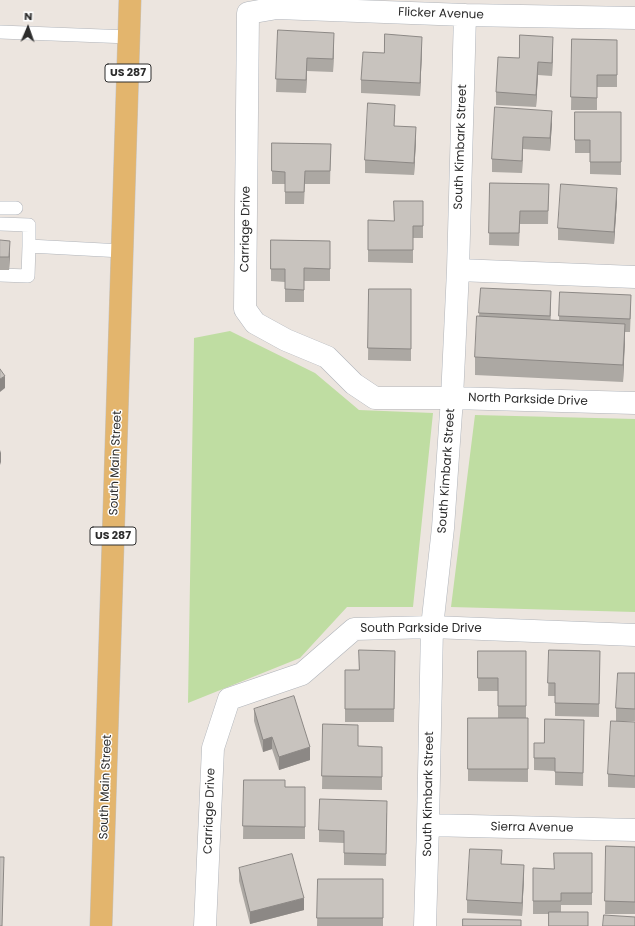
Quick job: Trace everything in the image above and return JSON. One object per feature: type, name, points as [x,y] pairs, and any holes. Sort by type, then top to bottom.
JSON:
[{"type":"main road","name":"South Main Street","points":[[101,926],[130,0]]},
{"type":"street","name":"Flicker Avenue","points":[[248,13],[278,8],[465,15],[635,18]]},
{"type":"street","name":"Carriage Drive","points":[[248,13],[245,309],[256,323],[286,340],[327,356],[354,384]]},
{"type":"street","name":"South Kimbark Street","points":[[425,926],[432,627],[443,528],[452,398],[458,270],[465,15]]},
{"type":"street","points":[[458,270],[635,277]]},
{"type":"street","name":"North Parkside Drive","points":[[354,384],[376,398],[452,398],[635,403]]},
{"type":"street","name":"South Parkside Drive","points":[[228,699],[302,674],[354,629],[432,627],[635,635]]},
{"type":"street","name":"Carriage Drive","points":[[205,926],[213,748],[228,699]]},
{"type":"street","name":"Sierra Avenue","points":[[428,825],[635,830]]},
{"type":"lane","points":[[0,32],[129,37]]},
{"type":"lane","points":[[0,208],[16,208]]},
{"type":"lane","points":[[0,224],[29,225],[28,276],[0,275]]},
{"type":"lane","points":[[29,246],[122,251]]},
{"type":"green space","points":[[230,331],[315,373],[359,410],[433,413],[413,607],[347,607],[300,658],[188,703],[194,338]]},
{"type":"green space","points":[[475,415],[635,419],[635,612],[451,607]]},
{"type":"building","points":[[278,30],[334,33],[333,59],[307,58],[306,80],[276,79]]},
{"type":"building","points":[[385,34],[422,37],[420,83],[361,80],[363,52],[384,53]]},
{"type":"building","points":[[520,35],[553,37],[552,63],[538,62],[536,95],[496,92],[498,57],[519,58]]},
{"type":"building","points":[[572,39],[617,40],[617,75],[597,75],[597,98],[571,97]]},
{"type":"building","points":[[368,103],[395,105],[394,126],[416,127],[414,163],[365,160]]},
{"type":"building","points":[[495,107],[552,111],[550,138],[523,137],[522,161],[492,159]]},
{"type":"building","points":[[575,112],[621,112],[621,162],[590,162],[590,140],[575,140]]},
{"type":"building","points":[[272,143],[331,144],[330,171],[305,171],[304,192],[285,192],[285,172],[272,171]]},
{"type":"building","points":[[490,183],[549,184],[548,211],[520,211],[519,233],[489,233]]},
{"type":"building","points":[[561,184],[617,188],[614,232],[558,228]]},
{"type":"building","points":[[394,201],[423,201],[423,226],[413,226],[413,250],[368,250],[368,220],[394,221]]},
{"type":"building","points":[[0,240],[10,241],[9,257],[0,257]]},
{"type":"building","points":[[271,240],[330,241],[330,269],[304,268],[304,290],[285,289],[285,269],[271,269]]},
{"type":"building","points":[[481,288],[551,291],[550,316],[479,313]]},
{"type":"building","points":[[369,289],[411,289],[411,349],[368,348]]},
{"type":"building","points":[[560,292],[631,295],[630,319],[559,316]]},
{"type":"building","points":[[477,316],[625,324],[623,365],[475,357]]},
{"type":"building","points":[[0,369],[5,376],[0,379]]},
{"type":"building","points":[[359,650],[395,651],[394,709],[345,709],[345,670],[359,670]]},
{"type":"building","points":[[549,650],[600,651],[599,704],[555,703],[555,683],[548,683]]},
{"type":"building","points":[[478,651],[526,651],[526,706],[498,706],[498,678],[478,678]]},
{"type":"building","points":[[618,673],[635,673],[635,709],[616,708]]},
{"type":"building","points":[[294,696],[310,747],[279,757],[272,737],[263,740],[254,709]]},
{"type":"building","points":[[468,718],[528,718],[528,769],[468,769]]},
{"type":"building","points":[[545,719],[584,720],[583,773],[555,772],[555,758],[534,758],[534,743],[544,743]]},
{"type":"building","points":[[611,721],[635,722],[635,776],[608,774]]},
{"type":"building","points":[[323,724],[358,725],[358,746],[382,747],[382,777],[322,776]]},
{"type":"building","points":[[244,780],[285,780],[285,787],[305,787],[305,827],[243,826]]},
{"type":"building","points":[[320,799],[387,801],[386,854],[344,853],[344,831],[319,830]]},
{"type":"building","points":[[606,846],[635,847],[635,902],[605,901]]},
{"type":"building","points":[[470,849],[502,850],[501,864],[524,865],[522,903],[467,900]]},
{"type":"building","points":[[554,853],[592,853],[592,893],[561,893],[561,901],[533,901],[533,868],[554,869]]},
{"type":"building","points":[[292,854],[304,898],[250,912],[239,868]]},
{"type":"building","points":[[0,857],[4,857],[2,926],[0,926]]},
{"type":"building","points":[[318,879],[383,879],[383,918],[317,918]]},
{"type":"building","points":[[549,912],[588,912],[588,926],[549,926]]},
{"type":"building","points":[[604,915],[635,917],[635,926],[603,926]]},
{"type":"building","points":[[463,919],[521,920],[521,926],[463,926]]}]
